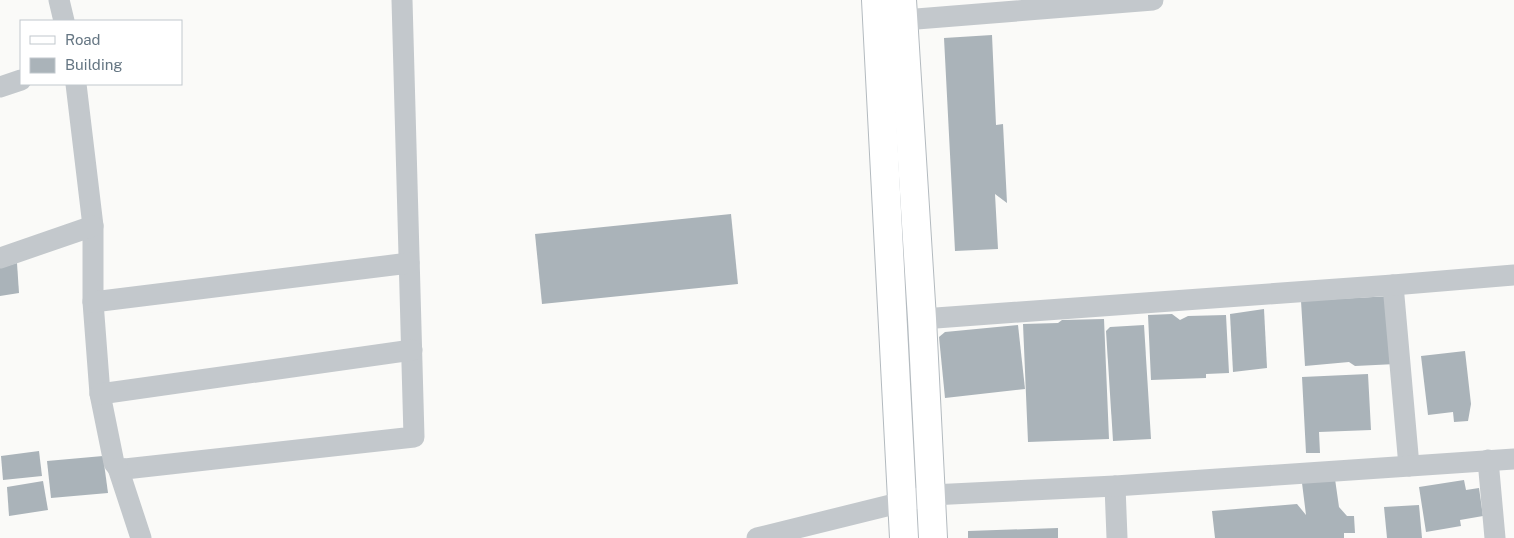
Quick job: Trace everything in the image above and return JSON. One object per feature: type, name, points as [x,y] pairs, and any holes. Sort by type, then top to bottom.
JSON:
[{"type":"street","points":[[60,0],[64,20]]},
{"type":"street","points":[[118,468],[135,468],[414,437],[402,0]]},
{"type":"street","points":[[876,0],[904,538]]},
{"type":"street","points":[[933,538],[903,10],[1153,0]]},
{"type":"street","points":[[0,87],[20,80]]},
{"type":"street","points":[[76,85],[93,226],[93,302],[100,394],[114,463],[118,468],[141,538]]},
{"type":"street","points":[[0,258],[93,226]]},
{"type":"street","points":[[93,302],[409,264]]},
{"type":"street","points":[[922,319],[1393,285],[1514,274]]},
{"type":"street","points":[[1393,285],[1409,466]]},
{"type":"street","points":[[100,394],[412,350]]},
{"type":"street","points":[[757,538],[807,531],[931,495],[1115,486],[1514,459]]},
{"type":"street","points":[[1488,460],[1495,538]]},
{"type":"street","points":[[1115,486],[1117,538]]},
{"type":"building","points":[[992,35],[996,125],[1003,124],[1007,203],[995,194],[998,249],[955,251],[944,38]]},
{"type":"building","points":[[731,214],[738,284],[542,304],[535,234]]},
{"type":"building","points":[[17,263],[19,293],[0,296],[0,268]]},
{"type":"building","points":[[1391,296],[1396,364],[1355,366],[1349,362],[1305,366],[1301,301]]},
{"type":"building","points":[[1264,309],[1267,368],[1233,372],[1230,314]]},
{"type":"building","points":[[1172,314],[1180,320],[1188,316],[1226,315],[1229,373],[1206,374],[1206,378],[1151,380],[1148,315]]},
{"type":"building","points":[[1104,319],[1109,439],[1028,442],[1023,324],[1058,323],[1062,320]]},
{"type":"building","points":[[1018,325],[1025,389],[945,398],[939,337],[945,332]]},
{"type":"building","points":[[1144,325],[1151,439],[1113,441],[1106,331],[1110,327]]},
{"type":"building","points":[[1465,351],[1471,404],[1468,421],[1454,422],[1453,412],[1428,415],[1421,356]]},
{"type":"building","points":[[1368,374],[1371,430],[1319,432],[1320,453],[1306,453],[1302,377]]},
{"type":"building","points":[[39,451],[42,476],[3,480],[1,456]]},
{"type":"building","points":[[103,456],[108,493],[51,498],[47,461]]},
{"type":"building","points":[[1335,479],[1339,507],[1347,516],[1354,516],[1355,533],[1344,533],[1344,538],[1215,538],[1212,511],[1297,504],[1306,515],[1302,483]]},
{"type":"building","points":[[1464,480],[1466,490],[1479,488],[1483,516],[1460,520],[1461,526],[1426,532],[1419,487]]},
{"type":"building","points":[[43,481],[48,510],[9,516],[7,487]]},
{"type":"building","points":[[1419,505],[1422,538],[1387,538],[1384,507]]},
{"type":"building","points":[[1058,528],[1058,538],[968,538],[968,531]]}]
